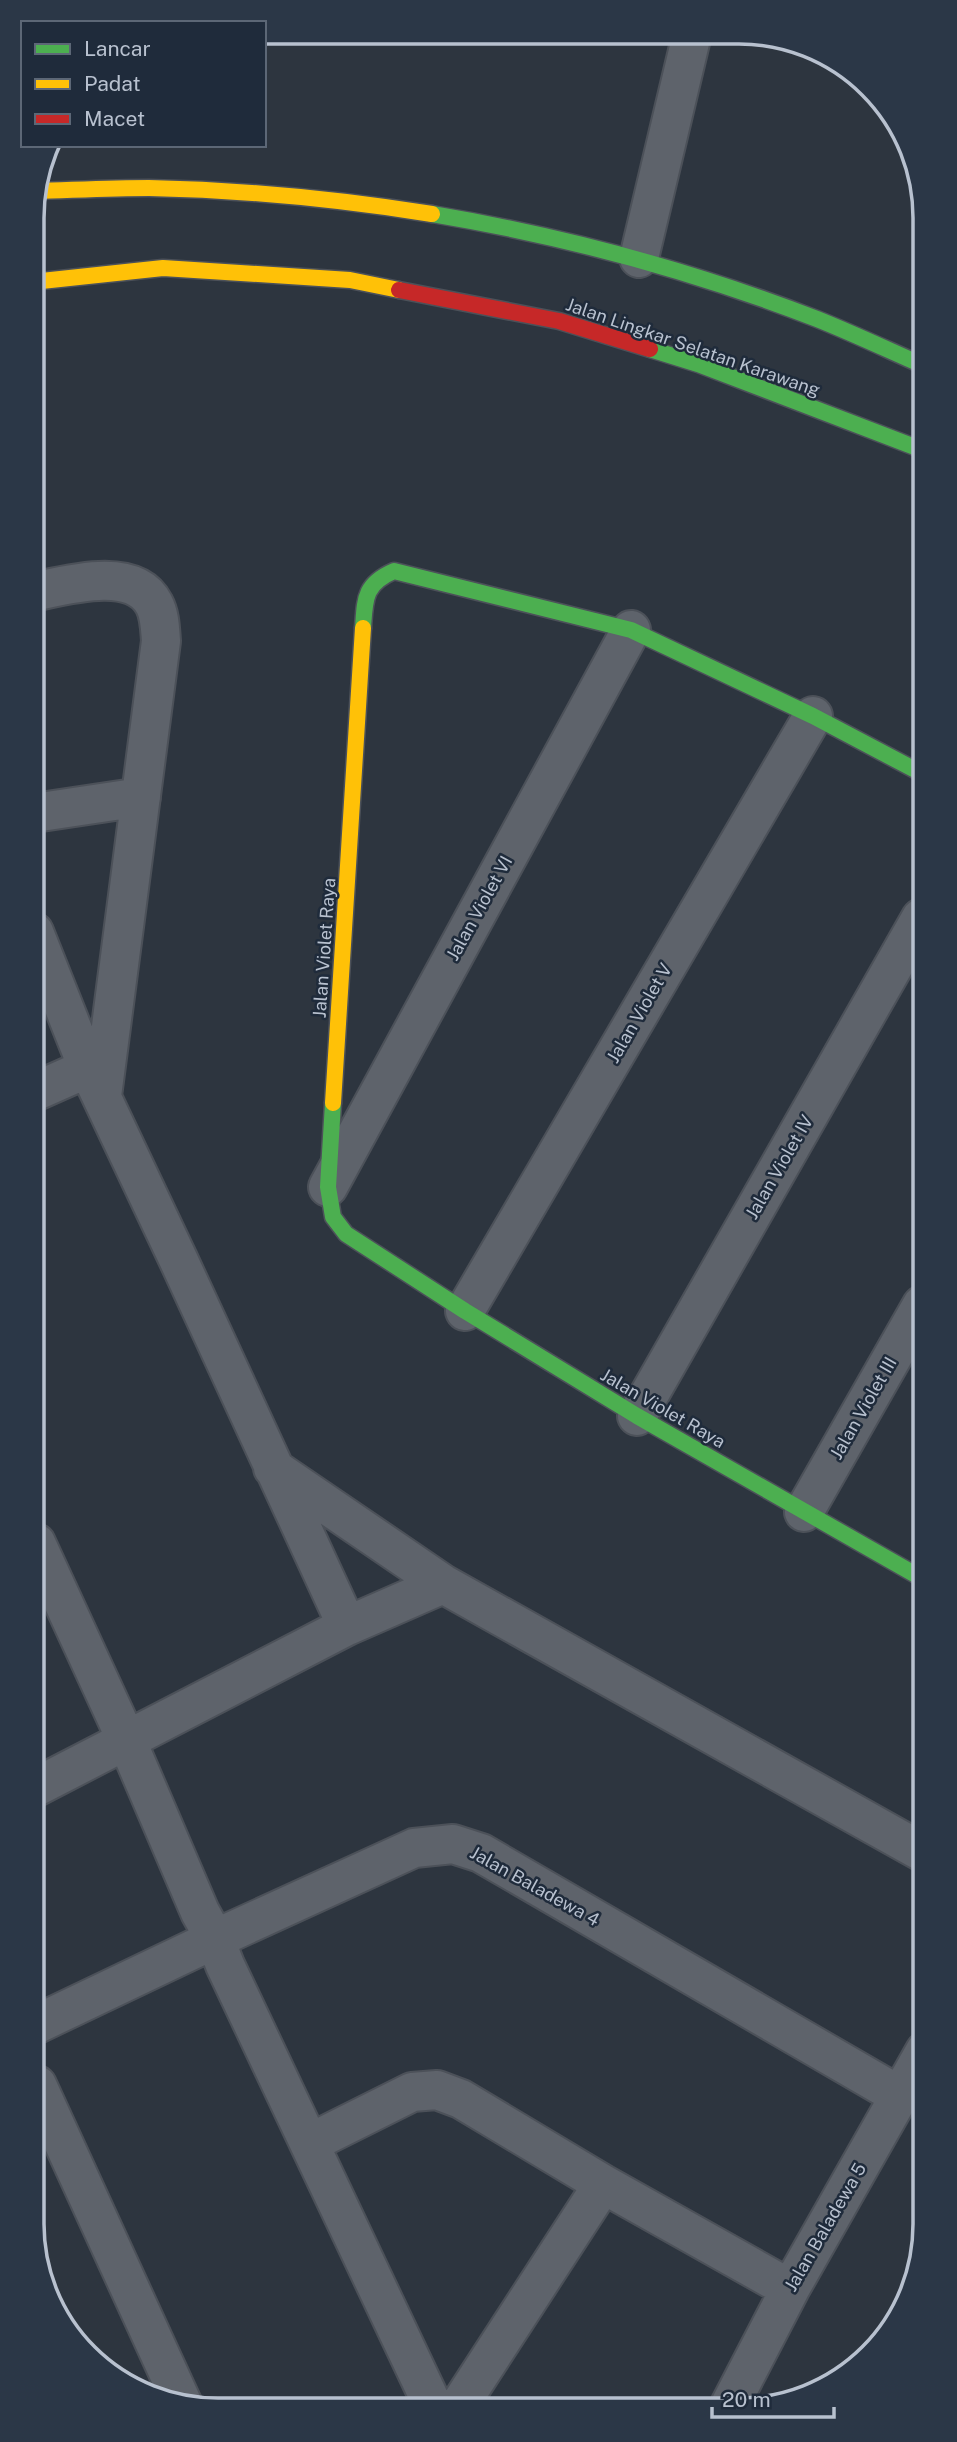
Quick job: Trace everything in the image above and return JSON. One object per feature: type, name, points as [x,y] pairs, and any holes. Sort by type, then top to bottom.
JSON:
[{"type":"street","points":[[639,258],[690,44]]},
{"type":"street","points":[[46,190],[96,187],[199,188],[437,214],[639,258],[772,302],[913,361]]},
{"type":"street","name":"Jalan Lingkar Selatan Karawang","points":[[44,281],[163,268],[350,279],[572,325],[698,364],[913,446]]},
{"type":"street","name":"Jalan Violet Raya","points":[[913,769],[813,716],[631,629],[394,571],[381,576],[371,585],[365,598],[328,1187],[333,1216],[346,1234],[465,1311],[637,1416],[913,1572]]},
{"type":"street","points":[[44,590],[94,580],[123,582],[150,597],[156,607],[161,641],[141,797],[95,1082]]},
{"type":"street","name":"Jalan Violet VI","points":[[328,1187],[631,629]]},
{"type":"street","name":"Jalan Violet V","points":[[465,1311],[813,716]]},
{"type":"street","points":[[44,812],[141,797]]},
{"type":"street","name":"Jalan Violet IV","points":[[637,1416],[913,932]]},
{"type":"street","points":[[44,957],[95,1082],[347,1626]]},
{"type":"street","points":[[44,1090],[95,1082]]},
{"type":"street","name":"Jalan Violet III","points":[[804,1512],[913,1321]]},
{"type":"street","points":[[273,1468],[443,1584],[913,1847]]},
{"type":"street","points":[[44,1560],[126,1739],[200,1912],[429,2398]]},
{"type":"street","points":[[44,1783],[347,1626],[443,1584]]},
{"type":"street","name":"Jalan Baladewa 4","points":[[44,2021],[414,1848],[453,1844],[481,1853],[900,2095]]},
{"type":"street","name":"Jalan Baladewa 5","points":[[733,2398],[790,2289],[913,2072]]},
{"type":"street","points":[[310,2143],[412,2092],[437,2090],[461,2099],[603,2184],[790,2289]]},
{"type":"street","points":[[44,2100],[178,2393]]},
{"type":"street","points":[[464,2398],[603,2184]]},
{"type":"traffic: fast","points":[[432,214],[579,244],[675,270],[817,319],[913,361]]},
{"type":"traffic: fast","points":[[650,349],[698,364],[913,446]]},
{"type":"traffic: fast","points":[[363,628],[368,594],[377,581],[394,571],[631,630],[813,716],[913,769]]},
{"type":"traffic: fast","points":[[333,1103],[328,1187],[333,1217],[346,1234],[465,1311],[637,1416],[913,1573]]},
{"type":"traffic: slow","points":[[46,191],[149,188],[256,193],[432,214]]},
{"type":"traffic: slow","points":[[44,281],[163,268],[350,280],[399,290]]},
{"type":"traffic: slow","points":[[333,1103],[363,628]]},
{"type":"traffic: jam","points":[[399,290],[559,321],[650,349]]}]
